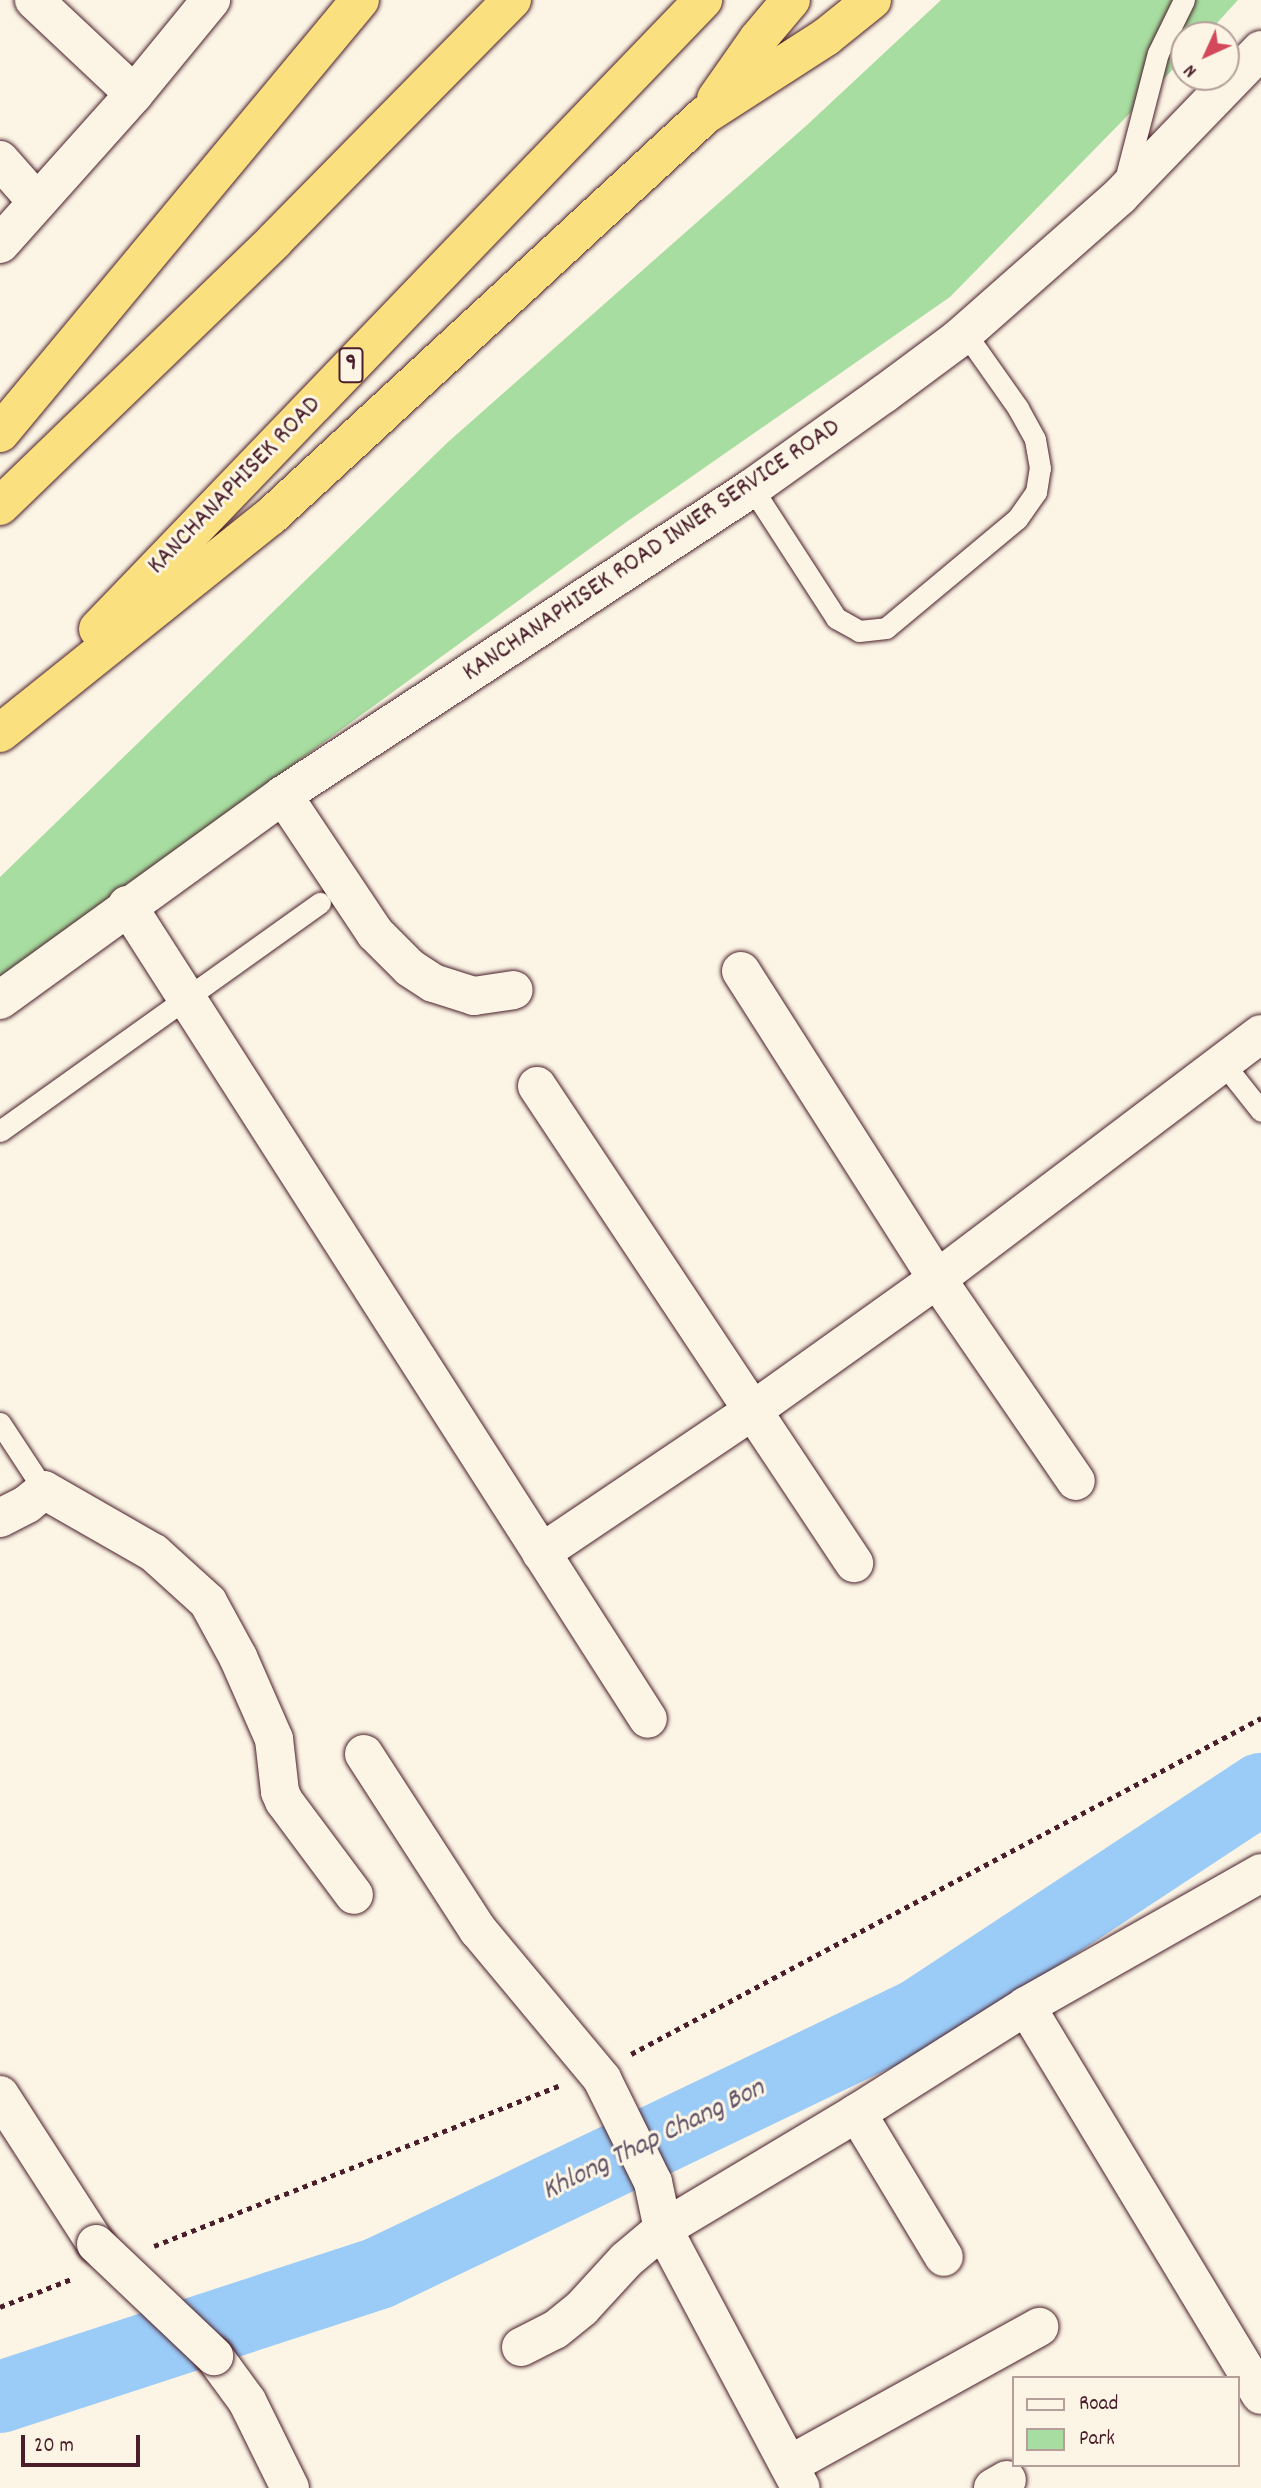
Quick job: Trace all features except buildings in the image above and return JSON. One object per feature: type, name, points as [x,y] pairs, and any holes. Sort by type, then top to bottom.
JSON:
[{"type":"highway","points":[[0,433],[360,0]]},
{"type":"highway","points":[[0,506],[274,241],[512,0]]},
{"type":"highway","name":"KANCHANAPHISEK ROAD","points":[[0,732],[703,0]]},
{"type":"highway","points":[[705,115],[758,39],[791,0]]},
{"type":"highway","points":[[0,732],[270,517],[705,115],[826,37],[872,0]]},
{"type":"street","points":[[34,0],[134,94]]},
{"type":"street","points":[[0,244],[134,94],[211,0]]},
{"type":"street","name":"KANCHANAPHISEK ROAD INNER SERVICE ROAD","points":[[0,1000],[127,905],[283,795],[752,488],[965,333],[1121,196],[1261,50]]},
{"type":"street","points":[[0,160],[37,202]]},
{"type":"street","points":[[283,795],[375,933],[410,968],[433,983],[474,996],[514,990]]},
{"type":"street","points":[[127,905],[648,1719]]},
{"type":"street","points":[[741,971],[937,1279],[1076,1481]]},
{"type":"street","points":[[541,1553],[752,1411],[937,1279],[1261,1034]]},
{"type":"street","points":[[537,1086],[854,1563]]},
{"type":"street","points":[[0,1518],[27,1504],[44,1490],[154,1553],[208,1602],[238,1657],[274,1739],[280,1792],[284,1801],[354,1895]]},
{"type":"street","points":[[364,1754],[478,1930],[599,2075],[653,2182],[663,2229],[795,2476],[1039,2327]]},
{"type":"street","points":[[521,2347],[555,2330],[582,2308],[626,2260],[663,2229],[858,2113],[1026,2006],[1261,1873]]},
{"type":"street","points":[[1026,2006],[1261,2395]]},
{"type":"street","points":[[0,2095],[87,2260],[214,2357],[247,2401],[290,2488]]},
{"type":"street","points":[[858,2113],[944,2257]]},
{"type":"lane","points":[[1121,196],[1158,53],[1184,0]]},
{"type":"lane","points":[[752,488],[836,618],[859,631],[886,628],[1017,519],[1036,492],[1040,467],[1035,439],[1018,408],[965,333]]},
{"type":"lane","points":[[0,1131],[320,903]]},
{"type":"lane","points":[[1223,1063],[1261,1111]]},
{"type":"lane","points":[[0,1423],[44,1490]]},
{"type":"path","points":[[143,2251],[599,2075],[1261,1718]]},
{"type":"path","points":[[0,2307],[87,2260]]},
{"type":"green space","points":[[941,0],[1238,0],[1219,21],[1170,21],[1170,72],[950,297],[625,523],[0,978],[0,877],[448,442],[807,125]]},
{"type":"waterway","name":"Khlong Thap Chang Bon","points":[[0,2397],[379,2273],[918,2015],[1261,1789]]}]
